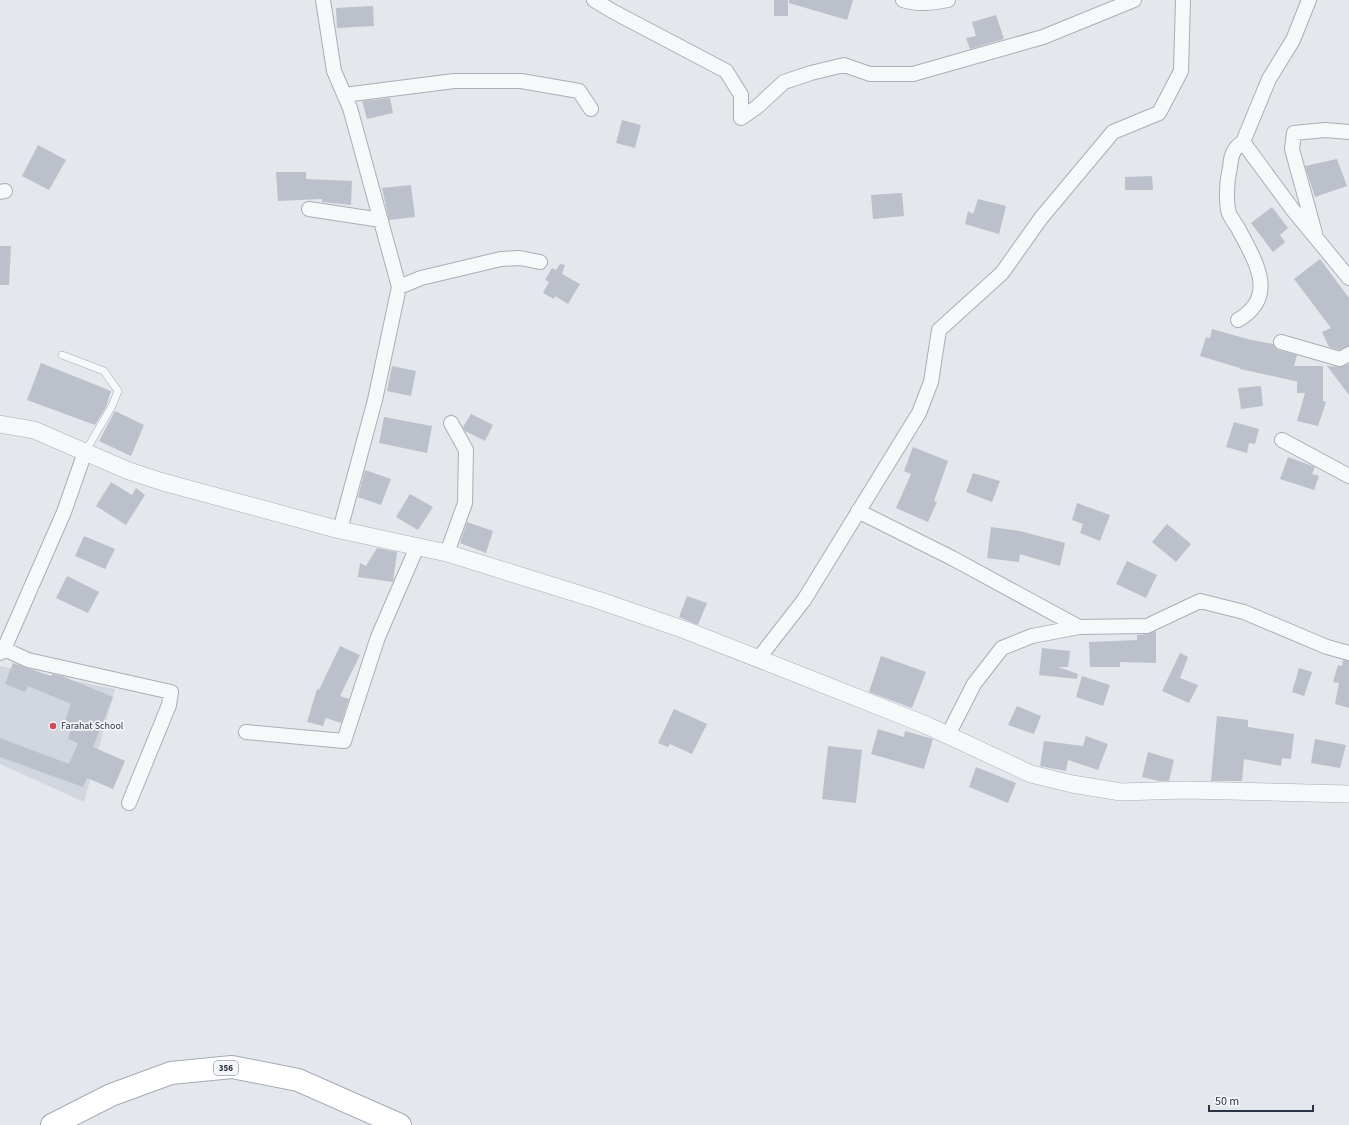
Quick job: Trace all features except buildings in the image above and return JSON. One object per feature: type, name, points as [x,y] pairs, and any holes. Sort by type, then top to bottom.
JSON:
[{"type":"main road","name":"356","points":[[52,1125],[111,1094],[171,1073],[232,1067],[298,1080],[400,1125]]},
{"type":"street","points":[[323,0],[334,71],[350,108],[399,287],[375,400],[340,530]]},
{"type":"street","points":[[594,0],[726,71],[741,96],[740,118],[757,107],[784,82],[811,73],[844,65],[870,74],[913,74],[1043,37],[1134,0]]},
{"type":"street","points":[[903,0],[913,3],[932,3],[948,0]]},
{"type":"street","points":[[758,659],[804,600],[919,413],[931,382],[939,330],[1002,273],[1041,218],[1113,132],[1159,113],[1181,71],[1184,0]]},
{"type":"street","points":[[1238,320],[1250,313],[1258,301],[1261,289],[1259,276],[1250,252],[1228,210],[1228,177],[1231,157],[1236,146],[1243,142],[1269,79],[1294,40],[1309,0]]},
{"type":"street","points":[[344,95],[454,81],[521,81],[579,91],[591,109]]},
{"type":"street","points":[[1317,239],[1292,149],[1294,133],[1325,130],[1349,132]]},
{"type":"street","points":[[1243,142],[1292,210],[1349,278]]},
{"type":"street","points":[[309,209],[381,220]]},
{"type":"street","points":[[399,287],[421,278],[501,259],[520,258],[540,262]]},
{"type":"street","points":[[1281,342],[1340,359],[1349,354]]},
{"type":"street","points":[[0,424],[34,430],[129,471],[163,482],[340,530],[447,553],[598,600],[758,659],[948,735],[1032,774],[1072,784],[1121,792],[1186,790],[1349,794]]},
{"type":"street","points":[[447,553],[466,503],[466,450],[451,424]]},
{"type":"street","points":[[1282,440],[1349,476]]},
{"type":"street","points":[[85,452],[64,512],[2,651],[28,660],[171,692],[169,705],[129,803]]},
{"type":"street","points":[[858,511],[952,558],[1079,627]]},
{"type":"street","points":[[246,732],[344,741],[378,637],[417,547]]},
{"type":"street","points":[[948,735],[974,684],[1002,648],[1032,636],[1079,627],[1147,626],[1200,601],[1244,612],[1327,647],[1349,653]]},
{"type":"lane","points":[[62,355],[104,371],[118,391],[112,406],[85,452]]},
{"type":"shaded area","name":"Farahat School","points":[[0,666],[115,689],[84,802],[0,764]]},
{"type":"place","name":"Farahat School","points":[[53,726]]}]
